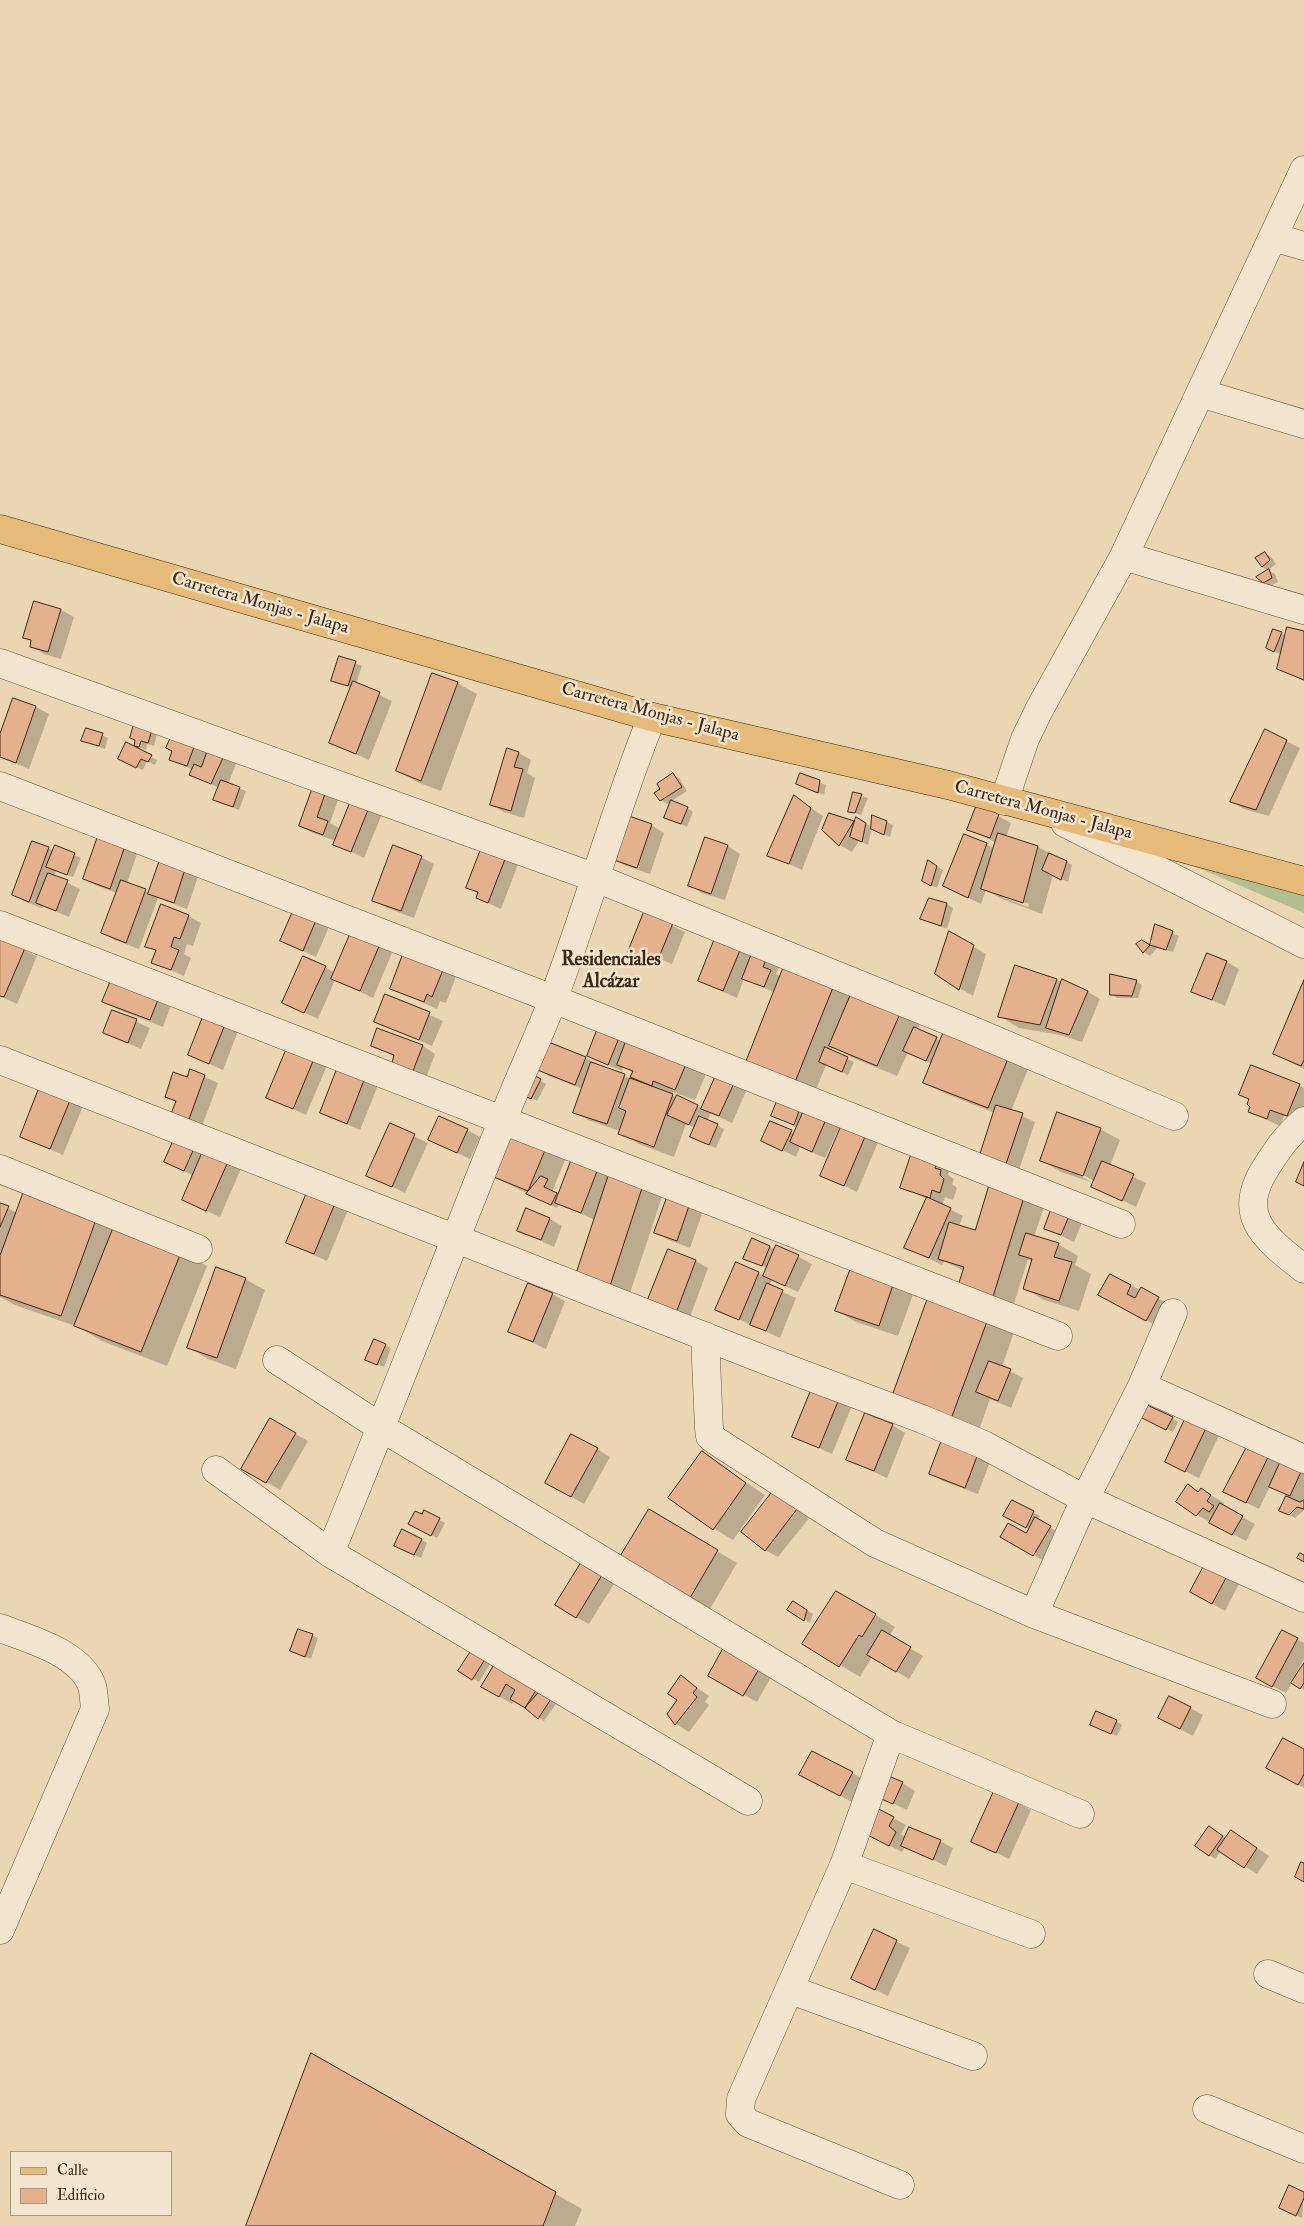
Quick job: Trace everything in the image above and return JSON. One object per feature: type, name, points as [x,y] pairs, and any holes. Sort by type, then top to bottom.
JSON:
[{"type":"main road","name":"Carretera Monjas - Jalapa","points":[[0,529],[652,717],[948,785],[1042,812],[1304,881]]},
{"type":"street","points":[[1004,801],[1025,739],[1035,717],[1124,556],[1304,170]]},
{"type":"street","points":[[1273,237],[1304,246]]},
{"type":"street","points":[[1200,393],[1304,424]]},
{"type":"street","points":[[1124,556],[1304,610]]},
{"type":"street","points":[[0,663],[596,878],[964,1027],[1174,1116]]},
{"type":"street","points":[[330,1553],[382,1428],[502,1120],[553,999],[596,878],[626,782],[652,717]]},
{"type":"street","points":[[0,786],[553,999],[1121,1224]]},
{"type":"street","points":[[1042,812],[1302,942]]},
{"type":"street","points":[[0,925],[1058,1336]]},
{"type":"street","points":[[0,1060],[922,1419],[984,1445],[1085,1500],[1304,1598]]},
{"type":"street","points":[[1304,1122],[1286,1137],[1256,1182],[1251,1206],[1260,1228],[1276,1246],[1304,1269]]},
{"type":"street","points":[[0,1169],[198,1249]]},
{"type":"street","points":[[1034,1614],[1085,1500],[1142,1386],[1173,1312]]},
{"type":"street","points":[[705,1336],[709,1428],[710,1436],[716,1441],[875,1543],[1034,1614],[1272,1704]]},
{"type":"street","points":[[277,1360],[382,1428],[891,1734],[1080,1814]]},
{"type":"street","points":[[1142,1386],[1304,1459]]},
{"type":"street","points":[[216,1470],[330,1553],[748,1801]]},
{"type":"street","points":[[0,1628],[46,1646],[79,1665],[92,1686],[95,1709],[0,1930]]},
{"type":"street","points":[[891,1734],[844,1865],[791,1990],[741,2099],[740,2114],[748,2123],[900,2185]]},
{"type":"street","points":[[844,1865],[1031,1934]]},
{"type":"street","points":[[1268,1974],[1304,1989]]},
{"type":"street","points":[[791,1990],[973,2056]]},
{"type":"street","points":[[1207,2109],[1304,2148]]},
{"type":"green space","points":[[1166,854],[1304,874],[1304,913]]},
{"type":"building","points":[[1265,552],[1270,560],[1262,567],[1255,558]]},
{"type":"building","points":[[1269,569],[1272,578],[1263,583],[1256,577]]},
{"type":"building","points":[[34,601],[61,609],[48,652],[30,647],[31,640],[23,638]]},
{"type":"building","points":[[1287,627],[1304,631],[1304,680],[1277,669]]},
{"type":"building","points":[[1273,629],[1282,632],[1274,652],[1266,648]]},
{"type":"building","points":[[339,656],[356,661],[348,686],[331,681]]},
{"type":"building","points":[[432,673],[458,682],[421,781],[396,771]]},
{"type":"building","points":[[353,681],[380,692],[356,754],[329,743]]},
{"type":"building","points":[[13,698],[36,706],[16,763],[0,757],[0,734]]},
{"type":"building","points":[[136,717],[154,723],[148,743],[141,741],[139,747],[134,746],[135,740],[130,738]]},
{"type":"building","points":[[86,728],[103,733],[99,746],[81,741]]},
{"type":"building","points":[[1265,729],[1287,740],[1256,810],[1230,802]]},
{"type":"building","points":[[172,735],[195,744],[187,766],[169,760],[172,751],[166,748]]},
{"type":"building","points":[[126,742],[152,755],[148,762],[141,759],[136,768],[118,759]]},
{"type":"building","points":[[210,744],[226,751],[211,784],[189,775],[194,764],[201,767]]},
{"type":"building","points":[[507,748],[519,752],[514,767],[523,769],[511,811],[490,805]]},
{"type":"building","points":[[673,773],[682,787],[660,801],[654,793],[660,789],[657,784]]},
{"type":"building","points":[[800,773],[820,780],[818,793],[796,784]]},
{"type":"building","points":[[221,780],[240,787],[233,807],[213,800]]},
{"type":"building","points":[[313,787],[326,791],[317,817],[328,821],[323,835],[299,826]]},
{"type":"building","points":[[853,792],[862,794],[855,813],[848,812]]},
{"type":"building","points":[[794,795],[811,808],[789,864],[767,856]]},
{"type":"building","points":[[352,798],[370,805],[351,852],[333,845]]},
{"type":"building","points":[[671,800],[688,807],[681,824],[664,818]]},
{"type":"building","points":[[977,804],[999,814],[990,838],[967,830]]},
{"type":"building","points":[[829,813],[854,821],[839,846],[822,830]]},
{"type":"building","points":[[626,815],[652,824],[637,868],[611,859]]},
{"type":"building","points":[[872,815],[887,821],[884,835],[871,829]]},
{"type":"building","points":[[856,817],[866,823],[862,842],[850,837]]},
{"type":"building","points":[[998,833],[1038,846],[1023,903],[981,889]]},
{"type":"building","points":[[964,834],[987,843],[968,898],[943,886]]},
{"type":"building","points":[[98,836],[125,846],[110,889],[83,879]]},
{"type":"building","points":[[705,837],[728,845],[711,894],[688,886]]},
{"type":"building","points":[[32,841],[49,847],[29,902],[12,895]]},
{"type":"building","points":[[483,844],[507,854],[488,903],[476,898],[478,892],[466,888]]},
{"type":"building","points":[[55,845],[75,853],[67,875],[46,867]]},
{"type":"building","points":[[393,845],[422,856],[401,911],[372,901]]},
{"type":"building","points":[[1049,853],[1067,861],[1061,880],[1042,870]]},
{"type":"building","points":[[162,854],[187,863],[174,903],[148,894]]},
{"type":"building","points":[[928,860],[937,866],[931,886],[922,881]]},
{"type":"building","points":[[48,873],[68,880],[56,911],[36,903]]},
{"type":"building","points":[[121,880],[146,889],[126,943],[101,933]]},
{"type":"building","points":[[929,898],[947,903],[941,926],[920,919]]},
{"type":"building","points":[[161,904],[189,915],[180,939],[174,937],[171,947],[179,950],[171,970],[151,963],[156,950],[145,947]]},
{"type":"building","points":[[294,909],[317,918],[303,951],[280,941]]},
{"type":"building","points":[[644,912],[673,923],[659,957],[646,953],[644,958],[628,952]]},
{"type":"building","points":[[1155,924],[1173,931],[1166,950],[1150,945]]},
{"type":"building","points":[[949,931],[974,945],[959,990],[935,974]]},
{"type":"building","points":[[351,932],[380,944],[360,991],[331,979]]},
{"type":"building","points":[[717,933],[743,943],[723,991],[698,981]]},
{"type":"building","points":[[0,937],[25,948],[4,997],[0,996]]},
{"type":"building","points":[[1142,940],[1150,945],[1143,953],[1136,944]]},
{"type":"building","points":[[754,948],[768,954],[763,967],[771,970],[764,987],[742,979]]},
{"type":"building","points":[[405,949],[445,965],[432,997],[427,994],[424,1002],[390,989]]},
{"type":"building","points":[[1207,953],[1227,961],[1212,1000],[1191,992]]},
{"type":"building","points":[[303,956],[326,966],[304,1013],[282,1003]]},
{"type":"building","points":[[786,961],[836,980],[795,1082],[746,1062]]},
{"type":"building","points":[[1015,965],[1057,979],[1040,1025],[998,1017]]},
{"type":"building","points":[[114,973],[161,992],[150,1020],[102,1002]]},
{"type":"building","points":[[1110,974],[1137,980],[1132,996],[1110,995]]},
{"type":"building","points":[[1062,979],[1088,991],[1069,1035],[1046,1028]]},
{"type":"building","points":[[1304,980],[1304,1060],[1301,1066],[1273,1054]]},
{"type":"building","points":[[854,987],[903,1007],[877,1066],[829,1046]]},
{"type":"building","points":[[385,994],[430,1012],[419,1040],[374,1022]]},
{"type":"building","points":[[206,1009],[228,1017],[209,1064],[188,1055]]},
{"type":"building","points":[[112,1010],[137,1019],[128,1043],[103,1033]]},
{"type":"building","points":[[601,1020],[623,1028],[608,1065],[587,1056]]},
{"type":"building","points":[[914,1027],[937,1037],[926,1061],[903,1051]]},
{"type":"building","points":[[377,1028],[423,1045],[413,1071],[392,1063],[394,1055],[371,1046]]},
{"type":"building","points":[[630,1031],[690,1055],[675,1090],[653,1081],[652,1086],[630,1077],[633,1071],[617,1065]]},
{"type":"building","points":[[944,1031],[1009,1056],[988,1108],[923,1083]]},
{"type":"building","points":[[546,1041],[586,1057],[575,1085],[535,1069]]},
{"type":"building","points":[[289,1043],[316,1054],[293,1109],[266,1098]]},
{"type":"building","points":[[825,1047],[848,1057],[842,1072],[819,1062]]},
{"type":"building","points":[[591,1062],[625,1074],[607,1124],[573,1113]]},
{"type":"building","points":[[339,1064],[366,1075],[347,1124],[320,1113]]},
{"type":"building","points":[[1251,1065],[1300,1084],[1287,1116],[1270,1110],[1267,1119],[1248,1112],[1250,1107],[1247,1104],[1249,1099],[1239,1095]]},
{"type":"building","points":[[190,1069],[205,1075],[188,1122],[170,1116],[176,1101],[165,1097],[173,1072],[187,1077]]},
{"type":"building","points":[[526,1071],[541,1079],[531,1099],[515,1091]]},
{"type":"building","points":[[717,1073],[735,1081],[719,1116],[701,1109]]},
{"type":"building","points":[[630,1078],[673,1094],[654,1147],[618,1134],[626,1111],[619,1108]]},
{"type":"building","points":[[40,1086],[71,1098],[50,1149],[20,1137]]},
{"type":"building","points":[[780,1094],[802,1103],[794,1125],[771,1116]]},
{"type":"building","points":[[677,1095],[698,1105],[689,1125],[667,1115]]},
{"type":"building","points":[[996,1105],[1023,1113],[1006,1164],[980,1155]]},
{"type":"building","points":[[805,1108],[827,1117],[812,1152],[790,1142]]},
{"type":"building","points":[[1057,1112],[1101,1128],[1083,1176],[1040,1161]]},
{"type":"building","points":[[439,1116],[468,1129],[457,1153],[428,1140]]},
{"type":"building","points":[[699,1116],[718,1124],[709,1145],[690,1137]]},
{"type":"building","points":[[770,1121],[792,1130],[782,1151],[761,1141]]},
{"type":"building","points":[[843,1122],[867,1132],[844,1186],[820,1176]]},
{"type":"building","points":[[390,1123],[415,1134],[392,1187],[366,1176]]},
{"type":"building","points":[[504,1125],[548,1143],[528,1191],[484,1173]]},
{"type":"building","points":[[175,1137],[195,1146],[184,1171],[164,1162]]},
{"type":"building","points":[[206,1144],[231,1155],[206,1211],[182,1200]]},
{"type":"building","points":[[914,1146],[939,1154],[935,1168],[941,1170],[940,1175],[944,1179],[940,1193],[932,1190],[930,1198],[900,1188]]},
{"type":"building","points":[[573,1156],[599,1166],[581,1213],[555,1203]]},
{"type":"building","points":[[1102,1161],[1134,1174],[1122,1201],[1091,1187]]},
{"type":"building","points":[[1304,1162],[1304,1186],[1296,1182]]},
{"type":"building","points":[[609,1174],[643,1185],[609,1289],[575,1278]]},
{"type":"building","points":[[541,1176],[548,1179],[544,1187],[557,1193],[551,1205],[526,1194]]},
{"type":"building","points":[[990,1183],[1025,1194],[991,1303],[956,1292],[964,1267],[938,1259],[949,1222],[975,1230]]},
{"type":"building","points":[[310,1185],[338,1196],[314,1254],[286,1243]]},
{"type":"building","points":[[24,1191],[97,1217],[61,1316],[0,1295],[0,1256]]},
{"type":"building","points":[[669,1192],[691,1200],[677,1241],[654,1233]]},
{"type":"building","points":[[927,1197],[951,1208],[929,1258],[904,1248]]},
{"type":"building","points":[[1054,1202],[1072,1209],[1061,1235],[1044,1229]]},
{"type":"building","points":[[0,1203],[9,1206],[0,1227]]},
{"type":"building","points":[[526,1208],[550,1218],[541,1240],[517,1231]]},
{"type":"building","points":[[115,1224],[182,1250],[141,1352],[74,1326]]},
{"type":"building","points":[[1026,1233],[1059,1243],[1054,1257],[1072,1262],[1059,1301],[1023,1289],[1032,1259],[1019,1255]]},
{"type":"building","points":[[752,1238],[770,1246],[762,1266],[743,1259]]},
{"type":"building","points":[[776,1245],[799,1255],[785,1286],[763,1276]]},
{"type":"building","points":[[668,1249],[696,1260],[676,1313],[647,1302]]},
{"type":"building","points":[[736,1262],[759,1272],[739,1320],[715,1310]]},
{"type":"building","points":[[852,1265],[895,1279],[879,1326],[835,1311]]},
{"type":"building","points":[[216,1267],[246,1278],[217,1358],[187,1348]]},
{"type":"building","points":[[1110,1274],[1131,1285],[1127,1294],[1135,1298],[1141,1287],[1159,1297],[1146,1321],[1098,1295]]},
{"type":"building","points":[[528,1283],[553,1293],[533,1342],[508,1332]]},
{"type":"building","points":[[767,1283],[783,1290],[766,1331],[750,1325]]},
{"type":"building","points":[[929,1295],[989,1316],[951,1419],[892,1397]]},
{"type":"building","points":[[374,1339],[386,1344],[377,1365],[365,1360]]},
{"type":"building","points":[[989,1361],[1011,1369],[998,1401],[976,1392]]},
{"type":"building","points":[[812,1388],[839,1399],[819,1448],[792,1437]]},
{"type":"building","points":[[1145,1404],[1173,1417],[1166,1430],[1138,1416]]},
{"type":"building","points":[[865,1413],[893,1424],[874,1471],[846,1460]]},
{"type":"building","points":[[1187,1415],[1208,1424],[1185,1472],[1165,1462]]},
{"type":"building","points":[[270,1418],[296,1433],[266,1483],[241,1469]]},
{"type":"building","points":[[571,1434],[598,1448],[571,1497],[545,1483]]},
{"type":"building","points":[[943,1437],[979,1451],[965,1488],[929,1474]]},
{"type":"building","points":[[1250,1441],[1270,1453],[1246,1503],[1223,1492]]},
{"type":"building","points":[[702,1451],[746,1483],[713,1530],[668,1498]]},
{"type":"building","points":[[1284,1454],[1304,1465],[1290,1496],[1269,1487]]},
{"type":"building","points":[[1188,1484],[1198,1492],[1201,1488],[1211,1495],[1207,1501],[1214,1506],[1209,1512],[1203,1508],[1196,1516],[1176,1502]]},
{"type":"building","points":[[773,1491],[797,1509],[765,1551],[741,1532]]},
{"type":"building","points":[[1286,1496],[1300,1502],[1304,1500],[1304,1509],[1297,1507],[1289,1515],[1279,1511]]},
{"type":"building","points":[[1012,1500],[1034,1511],[1026,1528],[1003,1516]]},
{"type":"building","points":[[1220,1503],[1243,1516],[1232,1535],[1209,1523]]},
{"type":"building","points":[[649,1509],[718,1550],[687,1603],[617,1562]]},
{"type":"building","points":[[424,1510],[440,1518],[431,1536],[408,1524],[415,1511],[422,1514]]},
{"type":"building","points":[[1035,1517],[1051,1526],[1033,1556],[1000,1537],[1008,1523],[1026,1533]]},
{"type":"building","points":[[402,1529],[422,1539],[414,1555],[394,1546]]},
{"type":"building","points":[[1300,1553],[1304,1555],[1304,1562],[1297,1558]]},
{"type":"building","points":[[584,1558],[605,1570],[576,1618],[555,1605]]},
{"type":"building","points":[[1206,1562],[1228,1574],[1212,1604],[1190,1592]]},
{"type":"building","points":[[836,1591],[876,1614],[862,1637],[859,1635],[839,1667],[802,1644]]},
{"type":"building","points":[[793,1601],[807,1610],[804,1621],[787,1610]]},
{"type":"building","points":[[298,1629],[313,1634],[305,1657],[290,1651]]},
{"type":"building","points":[[882,1630],[911,1647],[896,1672],[867,1655]]},
{"type":"building","points":[[1282,1630],[1298,1638],[1272,1687],[1256,1678]]},
{"type":"building","points":[[473,1648],[487,1656],[472,1680],[458,1671]]},
{"type":"building","points":[[723,1649],[759,1669],[743,1696],[708,1676]]},
{"type":"building","points":[[496,1662],[538,1687],[525,1708],[510,1699],[515,1690],[506,1684],[499,1697],[481,1687]]},
{"type":"building","points":[[1304,1663],[1304,1683],[1300,1689],[1291,1683]]},
{"type":"building","points":[[681,1675],[697,1688],[693,1693],[697,1697],[675,1725],[667,1714],[677,1700],[668,1694]]},
{"type":"building","points":[[540,1691],[551,1699],[538,1719],[525,1708]]},
{"type":"building","points":[[1169,1696],[1191,1707],[1180,1729],[1158,1718]]},
{"type":"building","points":[[1096,1711],[1117,1720],[1111,1734],[1090,1725]]},
{"type":"building","points":[[1283,1738],[1304,1749],[1304,1774],[1298,1785],[1266,1768]]},
{"type":"building","points":[[812,1751],[853,1772],[840,1796],[799,1775]]},
{"type":"building","points":[[881,1773],[903,1782],[893,1804],[872,1795]]},
{"type":"building","points":[[994,1791],[1019,1802],[996,1853],[971,1842]]},
{"type":"building","points":[[873,1806],[894,1817],[889,1826],[896,1832],[889,1846],[860,1831]]},
{"type":"building","points":[[1209,1826],[1223,1836],[1209,1856],[1195,1846]]},
{"type":"building","points":[[909,1827],[941,1840],[933,1860],[901,1846]]},
{"type":"building","points":[[1231,1830],[1257,1848],[1244,1868],[1217,1850]]},
{"type":"building","points":[[1301,1862],[1304,1863],[1304,1882],[1295,1877]]},
{"type":"building","points":[[874,1929],[897,1940],[875,1990],[851,1979]]},
{"type":"building","points":[[311,2053],[556,2192],[543,2226],[246,2226]]},
{"type":"building","points":[[1289,2185],[1304,2192],[1304,2198],[1296,2216],[1279,2208]]},
{"type":"district","name":"Residenciales Alcázar","points":[[611,972]]}]
